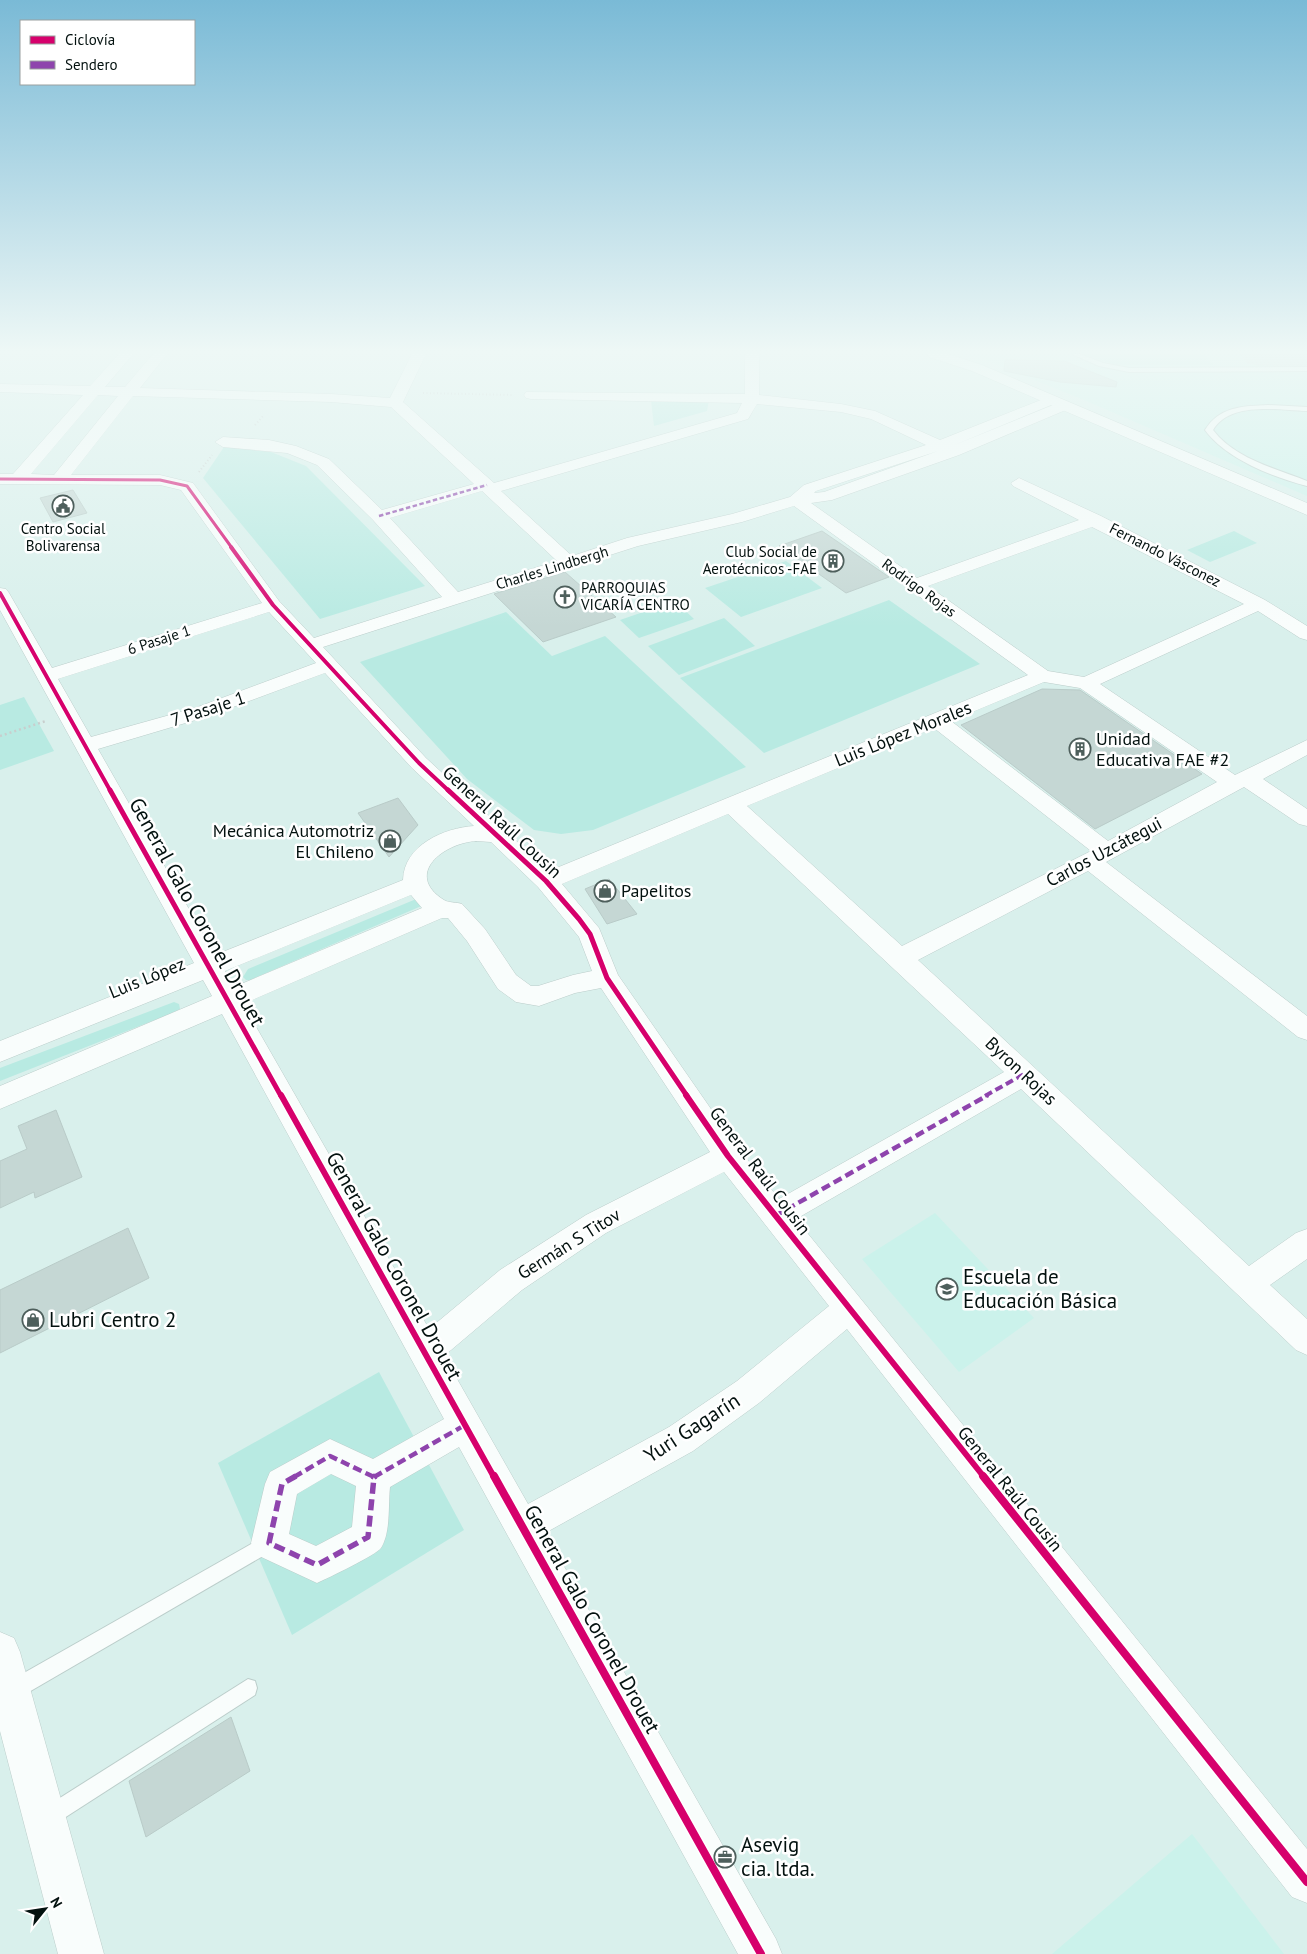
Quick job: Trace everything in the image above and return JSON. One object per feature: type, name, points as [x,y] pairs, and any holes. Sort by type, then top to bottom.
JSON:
[{"type":"street","points":[[18,479],[47,445]]},
{"type":"street","points":[[59,479],[86,445]]},
{"type":"street","points":[[263,445],[290,449],[323,462],[379,516],[453,598]]},
{"type":"street","points":[[446,445],[569,562]]},
{"type":"street","points":[[379,516],[638,445]]},
{"type":"street","points":[[940,445],[947,449]]},
{"type":"street","name":"Charles Lindbergh","points":[[311,646],[453,598],[633,542],[736,518],[796,500],[810,488],[956,445]]},
{"type":"street","points":[[1156,445],[1307,510]]},
{"type":"street","points":[[0,479],[160,480],[187,486]]},
{"type":"street","name":"Fernando Vásconez","points":[[1019,483],[1259,604],[1307,634]]},
{"type":"street","name":"General Raúl Cousin","points":[[187,486],[273,605],[419,763],[546,881],[590,934],[607,978],[728,1156],[1307,1882]]},
{"type":"street","name":"Rodrigo Rojas","points":[[796,500],[1042,676]]},
{"type":"street","points":[[915,585],[1095,520]]},
{"type":"street","name":"General Galo Coronel Drouet","points":[[0,593],[760,1954]]},
{"type":"street","points":[[1086,683],[1259,604]]},
{"type":"street","name":"6 Pasaje 1","points":[[46,676],[273,605]]},
{"type":"street","name":"7 Pasaje 1","points":[[85,746],[202,712],[328,665]]},
{"type":"street","points":[[1042,676],[1086,683],[1239,781],[1307,819]]},
{"type":"street","name":"Luis López Morales","points":[[546,881],[1042,676]]},
{"type":"street","points":[[937,720],[1307,1030]]},
{"type":"street","name":"Carlos Uzcátegui","points":[[900,958],[1307,746]]},
{"type":"street","name":"Byron Rojas","points":[[732,805],[900,958],[1307,1340]]},
{"type":"street","name":"General Raúl Cousin","points":[[416,884],[415,872],[420,862],[430,848],[445,838],[478,832],[498,836]]},
{"type":"street","points":[[416,884],[439,910]]},
{"type":"street","name":"Luis López","points":[[0,1052],[416,884]]},
{"type":"street","points":[[0,1098],[439,910],[454,910],[476,935],[507,982],[525,995],[539,996],[574,984],[607,978]]},
{"type":"street","points":[[775,1216],[1024,1074]]},
{"type":"street","name":"Germán S Titov","points":[[424,1353],[518,1275],[596,1224],[728,1156]]},
{"type":"street","points":[[1248,1284],[1307,1242]]},
{"type":"street","name":"Yuri Gagarín","points":[[522,1526],[681,1439],[748,1392],[849,1308]]},
{"type":"street","points":[[374,1477],[465,1425]]},
{"type":"street","points":[[330,1456],[374,1477],[368,1537],[317,1565],[269,1543],[282,1484],[330,1456]]},
{"type":"street","points":[[0,1652],[81,1954]]},
{"type":"lane","points":[[1221,445],[1232,452],[1307,484]]},
{"type":"lane","points":[[11,1691],[269,1543]]},
{"type":"lane","points":[[44,1820],[248,1688]]},
{"type":"path","points":[[187,486],[220,445]]},
{"type":"path","points":[[0,736],[68,714]]},
{"type":"shaded area","points":[[1189,445],[1307,445],[1307,496]]},
{"type":"shaded area","points":[[224,447],[271,452],[306,466],[425,586],[320,619],[203,478]]},
{"type":"shaded area","points":[[1234,531],[1257,543],[1210,562],[1187,550]]},
{"type":"shaded area","points":[[786,561],[822,588],[741,617],[705,588]]},
{"type":"shaded area","points":[[889,600],[980,664],[764,753],[680,678]]},
{"type":"shaded area","points":[[675,601],[694,619],[639,638],[620,620]]},
{"type":"shaded area","points":[[506,612],[552,656],[605,636],[746,767],[593,830],[561,834],[534,830],[467,779],[360,662]]},
{"type":"shaded area","points":[[724,618],[755,646],[679,675],[648,646]]},
{"type":"shaded area","points":[[24,697],[54,751],[0,770],[0,705]]},
{"type":"shaded area","points":[[421,897],[426,904],[250,980],[246,980],[243,977],[248,969]]},
{"type":"shaded area","points":[[174,1002],[179,1004],[180,1009],[170,1014],[0,1081],[0,1068]]},
{"type":"shaded area","name":"Escuela de Educación Básica","points":[[935,1213],[1034,1318],[959,1372],[862,1259]]},
{"type":"shaded area","points":[[379,1372],[464,1530],[292,1635],[218,1463]]},
{"type":"shaded area","points":[[1192,1834],[1284,1954],[1052,1954]]},
{"type":"building","name":"Centro Social Bolivarensa","points":[[73,490],[87,513],[53,522],[40,498]]},
{"type":"building","name":"Club Social de Aerotécnicos -FAE","points":[[822,531],[889,577],[846,593],[779,546]]},
{"type":"building","points":[[565,572],[616,617],[543,642],[494,594]]},
{"type":"building","name":"Unidad Educativa FAE #2","points":[[1042,689],[1080,690],[1202,774],[1095,829],[961,725]]},
{"type":"building","name":"Mecánica Automotriz El Chileno","points":[[398,798],[418,825],[389,857],[358,813]]},
{"type":"building","points":[[609,879],[637,914],[607,924],[585,889]]},
{"type":"building","points":[[56,1110],[82,1177],[35,1198],[34,1192],[0,1208],[0,1161],[27,1149],[18,1126]]},
{"type":"building","name":"Lubri Centro 2","points":[[128,1228],[149,1278],[0,1353],[0,1290]]},
{"type":"building","points":[[231,1717],[250,1771],[146,1837],[129,1781]]},
{"type":"marked path","points":[[379,516],[487,485]]},
{"type":"marked path","points":[[775,1216],[1024,1074]]},
{"type":"marked path","points":[[374,1477],[465,1425]]},
{"type":"marked path","points":[[330,1456],[374,1477],[368,1537],[317,1565],[269,1543],[282,1484],[330,1456]]},
{"type":"cycle path","points":[[0,479],[160,480],[187,486],[273,605],[419,763],[546,881],[579,919],[590,934],[607,978],[728,1156],[1307,1882]]},
{"type":"cycle path","points":[[0,593],[761,1954]]},
{"type":"place","name":"Centro Social Bolivarensa","points":[[63,506]]},
{"type":"place","name":"Club Social de Aerotécnicos -FAE","points":[[833,561]]},
{"type":"place","name":"PARROQUIAS VICARÍA CENTRO","points":[[565,597]]},
{"type":"place","name":"Unidad Educativa FAE #2","points":[[1080,749]]},
{"type":"place","name":"Mecánica Automotriz El Chileno","points":[[390,841]]},
{"type":"place","name":"Papelitos","points":[[605,891]]},
{"type":"place","name":"Escuela de Educación Básica","points":[[947,1289]]},
{"type":"place","name":"Lubri Centro 2","points":[[33,1320]]},
{"type":"place","name":"Asevig cia. ltda.","points":[[725,1857]]}]
